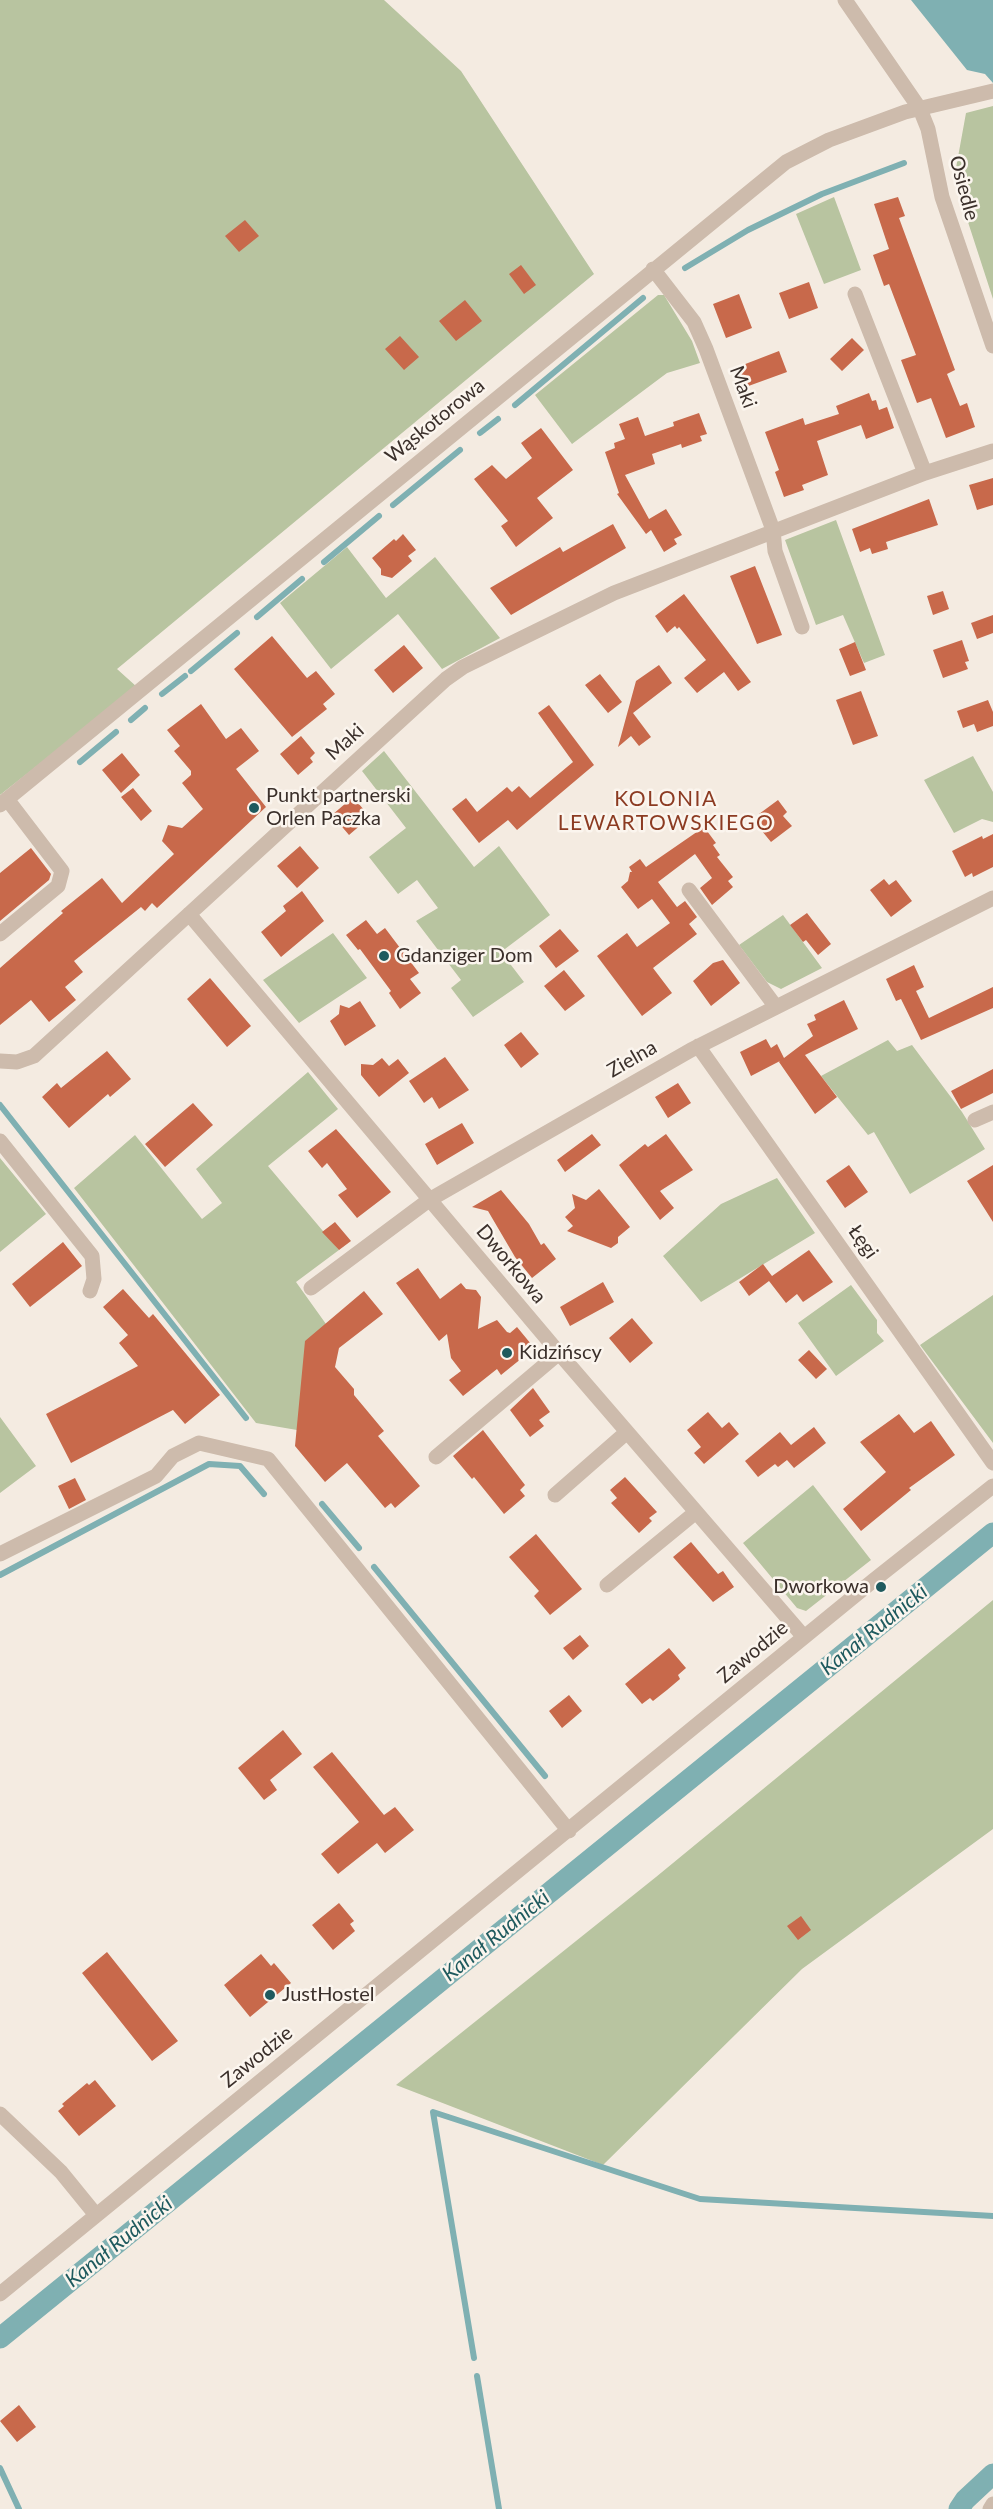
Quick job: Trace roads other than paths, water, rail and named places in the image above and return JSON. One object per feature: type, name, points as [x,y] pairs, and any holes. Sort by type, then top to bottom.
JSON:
[{"type":"street","name":"Osiedle","points":[[845,0],[921,109],[930,136],[942,198],[993,346]]},
{"type":"street","name":"Wąskotorowa","points":[[4,802],[786,162],[829,140],[921,109],[993,91]]},
{"type":"street","name":"Maki","points":[[653,269],[694,322],[772,530]]},
{"type":"street","points":[[855,294],[925,473]]},
{"type":"street","name":"Maki","points":[[0,1061],[17,1062],[34,1056],[446,679],[463,667],[614,593],[772,530],[925,473],[993,451]]},
{"type":"street","points":[[772,530],[775,551],[802,627]]},
{"type":"street","points":[[0,934],[58,886],[62,871],[4,802]]},
{"type":"street","points":[[689,890],[776,1007]]},
{"type":"street","name":"Zielna","points":[[311,1288],[429,1200],[698,1046],[993,898]]},
{"type":"street","name":"Dworkowa","points":[[189,914],[559,1353],[804,1637]]},
{"type":"street","name":"Łęgi","points":[[698,1046],[993,1463]]},
{"type":"street","points":[[975,1120],[993,1112]]},
{"type":"street","points":[[0,1141],[92,1256],[94,1279],[90,1291]]},
{"type":"street","points":[[436,1457],[559,1353]]},
{"type":"street","points":[[555,1495],[627,1432]]},
{"type":"street","points":[[0,1554],[156,1476],[172,1456],[200,1443],[267,1459],[569,1831]]},
{"type":"street","name":"Zawodzie","points":[[1,2290],[993,1486]]},
{"type":"street","points":[[607,1585],[696,1512]]},
{"type":"street","points":[[0,2114],[61,2172],[96,2215]]},
{"type":"street","points":[[990,2509],[993,2504]]},
{"type":"water","points":[[911,0],[993,0],[993,83],[985,74],[967,70]]},
{"type":"waterway","points":[[685,268],[748,230],[822,194],[904,163]]},
{"type":"waterway","points":[[515,405],[643,298]]},
{"type":"waterway","points":[[480,433],[498,419]]},
{"type":"waterway","points":[[393,505],[460,450]]},
{"type":"waterway","points":[[324,562],[379,516]]},
{"type":"waterway","points":[[257,617],[302,579]]},
{"type":"waterway","points":[[191,671],[237,633]]},
{"type":"waterway","points":[[162,694],[185,676]]},
{"type":"waterway","points":[[131,720],[145,708]]},
{"type":"waterway","points":[[80,762],[116,732]]},
{"type":"waterway","points":[[0,1105],[246,1418]]},
{"type":"waterway","points":[[0,1575],[209,1464],[240,1466],[264,1494]]},
{"type":"waterway","points":[[322,1504],[359,1548]]},
{"type":"waterway","name":"Kanał Rudnicki","points":[[0,2338],[993,1533]]},
{"type":"waterway","points":[[374,1567],[545,1776]]},
{"type":"waterway","points":[[474,2358],[433,2112],[700,2199],[993,2216]]},
{"type":"waterway","points":[[477,2376],[499,2509]]},
{"type":"waterway","points":[[0,2468],[19,2509]]},
{"type":"waterway","points":[[959,2509],[965,2500],[993,2474]]},
{"type":"place","name":"Punkt partnerski Orlen Paczka","points":[[254,808]]},
{"type":"place","name":"Gdanziger Dom","points":[[384,956]]},
{"type":"place","name":"Kidzińscy","points":[[507,1353]]},
{"type":"place","name":"Dworkowa","points":[[881,1587]]},
{"type":"place","name":"JustHostel","points":[[270,1995]]},
{"type":"district","name":"KOLONIA LEWARTOWSKIEGO","points":[[666,811]]}]
